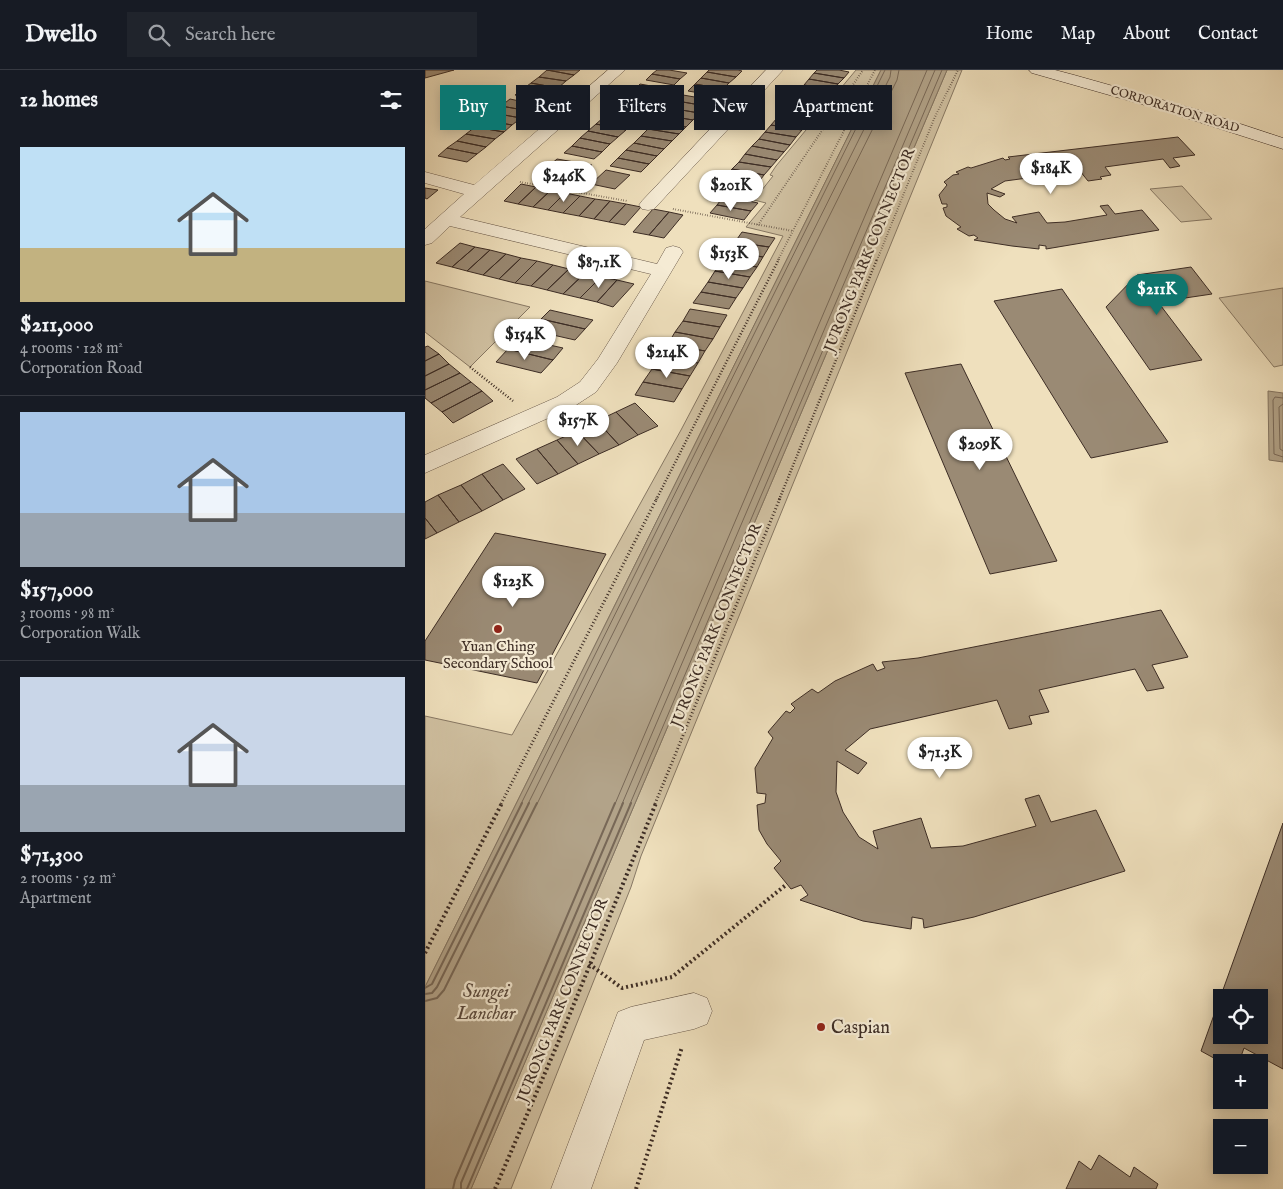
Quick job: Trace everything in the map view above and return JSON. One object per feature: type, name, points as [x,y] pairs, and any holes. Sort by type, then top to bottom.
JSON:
[{"type":"street","points":[[425,239],[493,177],[617,70]]},
{"type":"street","points":[[648,205],[775,70]]},
{"type":"street","name":"CORPORATION ROAD","points":[[1037,70],[1147,100],[1240,128],[1283,144]]},
{"type":"street","name":"CORPORATION ROAD","points":[[1078,70],[1203,103],[1283,130]]},
{"type":"street","points":[[425,176],[477,192]]},
{"type":"street","points":[[448,220],[662,271]]},
{"type":"street","points":[[425,465],[565,402],[588,387],[606,363],[673,252]]},
{"type":"street","points":[[571,1189],[631,1025],[694,1011]]},
{"type":"path","points":[[758,225],[863,70]]},
{"type":"path","points":[[425,953],[875,70]]},
{"type":"path","name":"JURONG PARK CONNECTOR","points":[[495,1189],[589,964],[934,119],[958,70]]},
{"type":"path","points":[[470,367],[533,417]]},
{"type":"path","points":[[589,964],[622,988],[673,977],[787,884]]},
{"type":"path","points":[[636,1189],[694,1011],[673,977]]},
{"type":"shaded area","points":[[856,70],[881,70],[874,85],[844,85]]},
{"type":"shaded area","points":[[947,70],[962,70],[641,856],[631,887],[511,1189],[471,1189]]},
{"type":"shaded area","points":[[806,130],[851,130],[425,987],[425,716],[512,735],[681,430],[783,236],[746,227],[766,203],[754,200],[773,176],[770,175]]},
{"type":"shaded area","points":[[1182,186],[1212,219],[1181,222],[1150,189]]},
{"type":"shaded area","points":[[425,281],[530,307],[470,367],[425,332]]},
{"type":"shaded area","points":[[1283,288],[1283,365],[1274,367],[1219,298]]},
{"type":"water","name":"Sungei Lanchar","points":[[881,70],[947,70],[471,1189],[425,1189],[425,987],[851,130],[892,130],[892,85],[874,85]]},
{"type":"water","points":[[1268,391],[1283,393],[1283,462],[1269,460]]},
{"type":"building","points":[[425,70],[454,70],[425,78]]},
{"type":"building","points":[[547,70],[574,75],[566,81],[539,77]]},
{"type":"building","points":[[547,70],[580,70],[574,75]]},
{"type":"building","points":[[657,70],[687,73],[680,79],[652,74]]},
{"type":"building","points":[[709,70],[742,71],[736,77],[707,72]]},
{"type":"building","points":[[817,70],[849,72],[844,78],[814,73]]},
{"type":"building","points":[[707,72],[736,77],[729,83],[701,78]]},
{"type":"building","points":[[814,73],[844,78],[838,84],[809,79]]},
{"type":"building","points":[[652,74],[680,79],[674,85],[646,80]]},
{"type":"building","points":[[539,77],[566,81],[561,85],[531,83]]},
{"type":"building","points":[[701,78],[729,83],[727,85],[695,84]]},
{"type":"building","points":[[809,79],[838,84],[837,85],[804,85]]},
{"type":"building","points":[[694,85],[694,92],[688,91]]},
{"type":"building","points":[[684,95],[694,97],[694,104],[684,102]]},
{"type":"building","points":[[510,99],[516,100],[516,109],[506,107],[506,102]]},
{"type":"building","points":[[684,102],[694,104],[694,112],[684,110]]},
{"type":"building","points":[[506,107],[516,109],[516,117],[506,115]]},
{"type":"building","points":[[684,110],[694,112],[693,120],[684,118]]},
{"type":"building","points":[[506,115],[516,117],[516,122],[512,125],[506,124]]},
{"type":"building","points":[[684,118],[693,120],[684,127]]},
{"type":"building","points":[[506,124],[512,125],[504,132],[492,130],[506,130]]},
{"type":"building","points":[[596,124],[600,125],[600,130],[626,130],[618,137],[588,131]]},
{"type":"building","points":[[771,125],[775,126],[775,130],[802,130],[796,137],[765,132]]},
{"type":"building","points":[[471,130],[504,132],[495,139],[466,134]]},
{"type":"building","points":[[647,130],[679,134],[672,141],[641,136]]},
{"type":"building","points":[[654,130],[683,130],[679,134]]},
{"type":"building","points":[[588,131],[618,137],[610,144],[580,138]]},
{"type":"building","points":[[765,132],[796,137],[790,145],[759,139]]},
{"type":"building","points":[[466,134],[495,139],[486,147],[457,141]]},
{"type":"building","points":[[641,136],[672,141],[664,149],[634,143]]},
{"type":"building","points":[[1178,137],[1195,155],[1173,158],[1180,166],[1170,168],[1163,159],[1105,167],[1111,175],[1100,177],[1102,179],[1088,181],[1080,171],[1005,181],[991,189],[1005,194],[1000,197],[987,193],[988,204],[994,210],[1005,219],[1017,223],[1012,217],[1039,212],[1047,223],[1107,215],[1100,206],[1108,205],[1115,214],[1142,210],[1159,230],[1046,249],[1046,246],[1039,245],[1039,249],[974,240],[978,238],[974,235],[969,236],[957,229],[961,227],[946,216],[943,208],[947,207],[947,204],[942,204],[939,195],[947,185],[944,182],[953,175],[959,174],[956,172],[1003,158],[1005,160],[1010,159],[1008,157]]},
{"type":"building","points":[[580,138],[610,144],[602,152],[572,146]]},
{"type":"building","points":[[759,139],[790,145],[784,152],[752,146]]},
{"type":"building","points":[[457,141],[486,147],[477,154],[447,148]]},
{"type":"building","points":[[634,143],[664,149],[657,156],[626,150]]},
{"type":"building","points":[[572,146],[602,152],[594,159],[564,153]]},
{"type":"building","points":[[752,146],[784,152],[777,160],[745,154]]},
{"type":"building","points":[[447,148],[477,154],[467,162],[438,156]]},
{"type":"building","points":[[626,150],[657,156],[649,164],[618,158]]},
{"type":"building","points":[[745,154],[777,160],[771,167],[739,162]]},
{"type":"building","points":[[618,158],[649,164],[641,172],[610,166]]},
{"type":"building","points":[[557,159],[592,165],[585,172],[550,165]]},
{"type":"building","points":[[739,162],[771,167],[764,175],[732,169]]},
{"type":"building","points":[[550,165],[585,172],[577,180],[541,173]]},
{"type":"building","points":[[732,169],[764,175],[758,183],[725,177]]},
{"type":"building","points":[[606,170],[630,175],[615,189],[591,184]]},
{"type":"building","points":[[725,177],[758,183],[751,192],[718,185]]},
{"type":"building","points":[[521,184],[536,187],[518,204],[504,201]]},
{"type":"building","points":[[718,185],[751,192],[744,200],[711,194]]},
{"type":"building","points":[[536,187],[551,190],[533,207],[518,204]]},
{"type":"building","points":[[425,188],[438,190],[427,199],[425,198]]},
{"type":"building","points":[[551,190],[565,193],[548,210],[533,207]]},
{"type":"building","points":[[565,193],[580,196],[563,213],[548,210]]},
{"type":"building","points":[[580,196],[595,199],[579,216],[563,213]]},
{"type":"building","points":[[724,196],[758,203],[751,211],[717,205]]},
{"type":"building","points":[[595,199],[610,201],[594,219],[579,216]]},
{"type":"building","points":[[610,201],[626,204],[609,222],[594,219]]},
{"type":"building","points":[[626,204],[641,207],[625,225],[609,222]]},
{"type":"building","points":[[717,205],[751,211],[744,220],[710,213]]},
{"type":"building","points":[[653,209],[669,212],[649,235],[633,232]]},
{"type":"building","points":[[669,212],[683,215],[664,238],[649,235]]},
{"type":"building","points":[[742,232],[775,238],[769,247],[735,242]]},
{"type":"building","points":[[735,242],[769,247],[763,257],[729,251]]},
{"type":"building","points":[[460,243],[475,247],[452,267],[436,263]]},
{"type":"building","points":[[475,247],[490,250],[467,271],[452,267]]},
{"type":"building","points":[[490,250],[506,254],[483,275],[467,271]]},
{"type":"building","points":[[729,251],[763,257],[757,267],[722,261]]},
{"type":"building","points":[[506,254],[521,258],[499,279],[483,275]]},
{"type":"building","points":[[521,258],[537,261],[515,283],[499,279]]},
{"type":"building","points":[[537,261],[553,265],[531,286],[515,283]]},
{"type":"building","points":[[722,261],[757,267],[750,277],[715,271]]},
{"type":"building","points":[[553,265],[569,269],[547,290],[531,286]]},
{"type":"building","points":[[1191,267],[1212,294],[1165,301],[1161,306],[1202,360],[1150,370],[1106,307],[1137,275]]},
{"type":"building","points":[[569,269],[585,273],[563,294],[547,290]]},
{"type":"building","points":[[715,271],[750,277],[743,288],[708,282]]},
{"type":"building","points":[[585,273],[601,277],[580,298],[563,294]]},
{"type":"building","points":[[601,277],[617,280],[597,302],[580,298]]},
{"type":"building","points":[[617,280],[634,284],[613,307],[597,302]]},
{"type":"building","points":[[708,282],[743,288],[736,298],[701,292]]},
{"type":"building","points":[[1062,289],[1168,442],[1091,458],[994,301]]},
{"type":"building","points":[[701,292],[736,298],[729,309],[693,303]]},
{"type":"building","points":[[690,309],[727,315],[720,327],[683,321]]},
{"type":"building","points":[[550,310],[593,320],[585,329],[541,319]]},
{"type":"building","points":[[541,319],[585,329],[575,340],[531,330]]},
{"type":"building","points":[[683,321],[720,327],[713,339],[675,332]]},
{"type":"building","points":[[675,332],[713,339],[705,351],[668,344]]},
{"type":"building","points":[[518,338],[563,348],[553,360],[508,349]]},
{"type":"building","points":[[668,344],[705,351],[698,363],[660,356]]},
{"type":"building","points":[[428,346],[439,354],[425,361],[425,347]]},
{"type":"building","points":[[508,349],[553,360],[541,373],[496,362]]},
{"type":"building","points":[[439,354],[449,364],[425,376],[425,361]]},
{"type":"building","points":[[660,356],[698,363],[690,376],[652,369]]},
{"type":"building","points":[[449,364],[460,373],[425,390],[425,376]]},
{"type":"building","points":[[961,364],[1057,561],[990,574],[905,373]]},
{"type":"building","points":[[652,369],[690,376],[682,389],[643,382]]},
{"type":"building","points":[[460,373],[471,382],[431,403],[425,398],[425,390]]},
{"type":"building","points":[[471,382],[482,391],[442,412],[431,403]]},
{"type":"building","points":[[643,382],[682,389],[674,402],[635,395]]},
{"type":"building","points":[[482,391],[493,401],[453,423],[442,412]]},
{"type":"building","points":[[635,403],[658,426],[638,435],[616,412]]},
{"type":"building","points":[[616,412],[638,435],[619,445],[597,421]]},
{"type":"building","points":[[597,421],[619,445],[599,454],[577,431]]},
{"type":"building","points":[[577,431],[599,454],[578,464],[557,440]]},
{"type":"building","points":[[557,440],[578,464],[558,474],[537,449]]},
{"type":"building","points":[[537,449],[558,474],[537,484],[516,459]]},
{"type":"building","points":[[503,464],[525,489],[503,500],[482,474]]},
{"type":"building","points":[[482,474],[503,500],[482,511],[461,485]]},
{"type":"building","points":[[461,485],[482,511],[459,522],[438,495]]},
{"type":"building","points":[[438,495],[459,522],[437,533],[425,518],[425,502]]},
{"type":"building","points":[[425,518],[437,533],[425,539]]},
{"type":"building","points":[[495,533],[606,554],[537,683],[425,660],[425,641]]},
{"type":"building","points":[[1161,610],[1188,657],[1152,665],[1164,688],[1147,691],[1135,669],[1039,690],[1049,712],[1029,716],[1032,724],[1009,729],[997,700],[870,729],[845,750],[867,763],[858,774],[837,761],[836,792],[843,812],[859,837],[878,849],[873,831],[921,818],[931,848],[963,846],[1036,826],[1025,799],[1039,795],[1051,822],[1096,810],[1125,871],[974,917],[924,928],[923,919],[912,917],[911,929],[863,921],[800,900],[808,895],[801,885],[791,889],[774,868],[781,861],[767,844],[759,830],[757,805],[765,803],[766,794],[757,793],[755,768],[773,738],[768,732],[786,711],[790,713],[795,708],[791,704],[812,689],[818,693],[835,681],[873,664],[877,671],[885,668],[882,662],[918,658]]},
{"type":"building","points":[[1283,823],[1283,1069],[1268,1061],[1268,1054],[1255,1054],[1244,1048],[1242,1054],[1213,1054],[1213,1058],[1201,1051],[1213,1018],[1213,1044],[1268,1044],[1268,989],[1223,989]]},
{"type":"building","points":[[1099,1155],[1130,1177],[1134,1167],[1158,1184],[1156,1189],[1066,1189],[1079,1161],[1091,1170]]},
{"type":"place","name":"Yuan Ching Secondary School","points":[[498,629]]},
{"type":"place","name":"Caspian","points":[[821,1027]]}]
